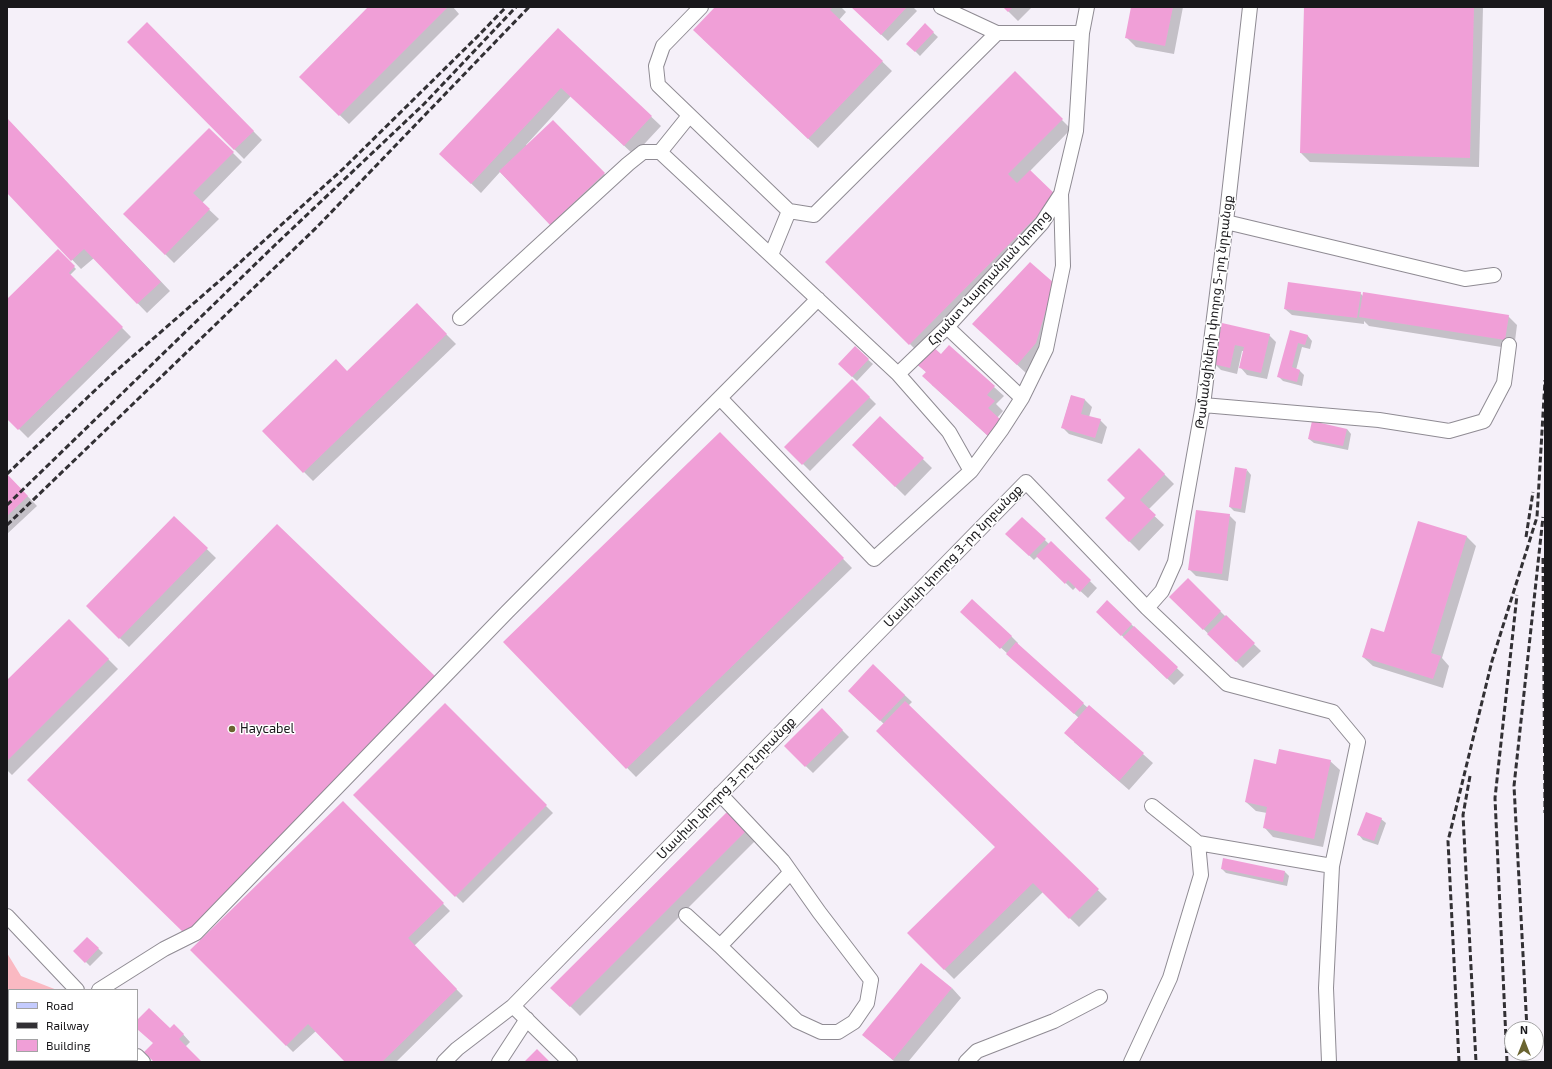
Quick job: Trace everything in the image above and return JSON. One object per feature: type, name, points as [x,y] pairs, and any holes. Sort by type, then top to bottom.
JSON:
[{"type":"street","points":[[701,7],[663,46],[656,66],[658,85],[789,211],[814,216],[997,33]]},
{"type":"street","points":[[941,7],[997,33],[1082,33]]},
{"type":"street","name":"Հրանտ Վարդանյան փողոց","points":[[898,374],[947,327],[1042,223],[1061,194],[1076,131],[1082,33],[1087,7]]},
{"type":"street","name":"Թամանցիների փողոց 5-րդ նրբանցք","points":[[1147,608],[1162,591],[1175,562],[1203,406],[1226,222],[1250,7]]},
{"type":"street","points":[[660,152],[689,116]]},
{"type":"street","points":[[460,318],[628,164],[643,152],[660,152],[898,374],[949,432],[971,471]]},
{"type":"street","points":[[720,398],[874,559],[971,471],[1002,429],[1022,398],[1046,350],[1063,266],[1061,194]]},
{"type":"street","points":[[771,255],[789,211]]},
{"type":"street","points":[[1226,222],[1465,279],[1494,275]]},
{"type":"street","points":[[100,989],[164,949],[196,933],[507,612],[818,299]]},
{"type":"street","points":[[947,327],[1022,398]]},
{"type":"street","points":[[1203,406],[1379,420],[1449,431],[1484,421],[1504,383],[1509,345]]},
{"type":"street","name":"Մասիսի փողոց 3-րդ նրբանցք","points":[[444,1062],[513,1006],[1026,482],[1147,608],[1227,684],[1333,712],[1358,742],[1332,866],[1326,988],[1329,1062]]},
{"type":"street","points":[[686,915],[797,1021],[821,1032],[838,1032],[854,1022],[868,1003],[871,980],[790,873],[783,861],[720,794]]},
{"type":"street","points":[[1152,806],[1198,843],[1332,866]]},
{"type":"street","points":[[1131,1062],[1170,978],[1201,875],[1198,843]]},
{"type":"street","points":[[720,946],[790,873]]},
{"type":"street","points":[[7,916],[76,989]]},
{"type":"street","points":[[966,1062],[977,1051],[1054,1021],[1100,997]]},
{"type":"street","points":[[513,1006],[570,1062]]},
{"type":"street","points":[[500,1062],[527,1020]]},
{"type":"shaded area","points":[[7,953],[21,976],[54,989],[8,989],[8,1001]]},
{"type":"building","points":[[368,7],[448,7],[339,116],[299,77]]},
{"type":"building","points":[[715,7],[833,7],[830,10],[883,61],[808,139],[693,30]]},
{"type":"building","points":[[851,7],[907,7],[881,35]]},
{"type":"building","points":[[1003,7],[1013,7],[1008,12]]},
{"type":"building","points":[[1131,7],[1173,7],[1165,46],[1125,38]]},
{"type":"building","points":[[1304,7],[1474,7],[1470,158],[1300,153]]},
{"type":"building","points":[[147,22],[254,131],[234,150],[127,42]]},
{"type":"building","points":[[925,23],[934,32],[915,52],[906,44]]},
{"type":"building","points":[[558,28],[652,116],[624,146],[561,88],[471,184],[439,154]]},
{"type":"building","points":[[1015,71],[1063,119],[1008,174],[1017,183],[1030,170],[1057,196],[909,345],[825,262]]},
{"type":"building","points":[[7,118],[161,282],[137,304],[84,249],[71,261],[7,193]]},
{"type":"building","points":[[553,120],[605,173],[550,225],[499,171]]},
{"type":"building","points":[[209,128],[234,152],[193,193],[210,209],[165,255],[123,214]]},
{"type":"building","points":[[58,249],[75,266],[69,273],[123,327],[18,430],[7,419],[7,299]]},
{"type":"building","points":[[1030,262],[1054,283],[1036,343],[1017,365],[972,324]]},
{"type":"building","points":[[1288,282],[1361,292],[1357,318],[1284,309]]},
{"type":"building","points":[[1363,292],[1509,315],[1505,340],[1359,317]]},
{"type":"building","points":[[417,303],[447,334],[303,473],[262,431],[336,359],[347,371]]},
{"type":"building","points":[[1222,323],[1270,334],[1261,373],[1239,368],[1244,347],[1235,345],[1230,368],[1213,364]]},
{"type":"building","points":[[1290,330],[1308,335],[1305,345],[1298,343],[1292,367],[1300,370],[1297,382],[1277,377]]},
{"type":"building","points":[[931,345],[941,354],[949,345],[995,386],[987,395],[995,401],[988,408],[1001,420],[988,436],[922,376],[926,372],[915,363]]},
{"type":"building","points":[[855,346],[869,359],[852,377],[838,364]]},
{"type":"building","points":[[852,379],[870,397],[802,465],[784,447]]},
{"type":"building","points":[[1071,395],[1085,399],[1081,414],[1101,419],[1095,438],[1061,428]]},
{"type":"building","points":[[880,416],[924,458],[895,487],[852,445]]},
{"type":"building","points":[[1312,421],[1347,429],[1343,446],[1308,439]]},
{"type":"building","points":[[720,432],[844,558],[626,769],[503,642]]},
{"type":"building","points":[[1139,448],[1165,474],[1140,500],[1156,515],[1129,542],[1105,518],[1125,498],[1107,480]]},
{"type":"building","points":[[1235,467],[1247,469],[1241,509],[1229,507]]},
{"type":"building","points":[[7,474],[28,496],[7,516]]},
{"type":"building","points":[[1196,510],[1230,514],[1222,574],[1188,570]]},
{"type":"building","points":[[174,516],[208,548],[119,639],[86,606]]},
{"type":"building","points":[[1022,517],[1046,539],[1029,556],[1005,534]]},
{"type":"building","points":[[1418,521],[1467,536],[1431,653],[1441,656],[1433,679],[1362,657],[1371,628],[1384,632]]},
{"type":"building","name":"Haycabel","points":[[277,524],[437,678],[186,935],[27,780]]},
{"type":"building","points":[[1051,541],[1091,580],[1080,592],[1068,580],[1065,584],[1036,556]]},
{"type":"building","points":[[1188,578],[1221,611],[1203,630],[1169,597]]},
{"type":"building","points":[[972,599],[1012,636],[1000,649],[960,612]]},
{"type":"building","points":[[1107,600],[1132,624],[1121,636],[1096,612]]},
{"type":"building","points":[[1226,615],[1255,643],[1236,662],[1207,634]]},
{"type":"building","points":[[69,619],[109,659],[7,761],[7,680]]},
{"type":"building","points":[[1134,626],[1178,667],[1167,679],[1123,637]]},
{"type":"building","points":[[1016,642],[1084,703],[1074,714],[1006,654]]},
{"type":"building","points":[[873,664],[905,695],[880,721],[848,691]]},
{"type":"building","points":[[905,701],[1099,889],[1069,919],[1033,883],[944,970],[907,933],[995,847],[876,731]]},
{"type":"building","points":[[445,703],[547,805],[455,897],[353,795]]},
{"type":"building","points":[[1089,705],[1144,753],[1119,781],[1064,733]]},
{"type":"building","points":[[822,708],[843,730],[805,767],[784,746]]},
{"type":"building","points":[[1279,749],[1331,760],[1314,839],[1263,828],[1267,807],[1245,802],[1254,759],[1276,764]]},
{"type":"building","points":[[343,801],[444,903],[408,938],[457,989],[382,1062],[345,1062],[308,1024],[286,1046],[190,950]]},
{"type":"building","points":[[728,811],[747,830],[570,1007],[550,988]]},
{"type":"building","points":[[1366,812],[1382,818],[1374,841],[1357,835]]},
{"type":"building","points":[[1223,858],[1285,871],[1283,882],[1221,869]]},
{"type":"building","points":[[87,937],[99,948],[85,963],[73,951]]},
{"type":"building","points":[[921,963],[952,988],[893,1060],[862,1035]]},
{"type":"building","points":[[149,1008],[170,1028],[174,1024],[184,1034],[179,1039],[202,1062],[154,1062],[144,1052],[153,1043],[138,1030],[138,1019]]},
{"type":"building","points":[[537,1049],[550,1062],[524,1062]]},
{"type":"railway","points":[[7,474],[108,378],[225,276],[344,168],[506,7]]},
{"type":"railway","points":[[7,505],[274,246],[424,104],[516,7]]},
{"type":"railway","points":[[7,525],[317,227],[529,7]]},
{"type":"railway","points":[[1459,1062],[1448,841],[1492,661],[1537,517],[1545,380]]},
{"type":"railway","points":[[1526,537],[1533,492]]},
{"type":"railway","points":[[1527,1021],[1514,786],[1543,517]]},
{"type":"railway","points":[[1543,558],[1545,813]]},
{"type":"railway","points":[[1507,1062],[1495,798],[1517,595]]},
{"type":"railway","points":[[1470,776],[1463,815],[1476,1062]]},
{"type":"place","name":"Haycabel","points":[[232,729]]}]
